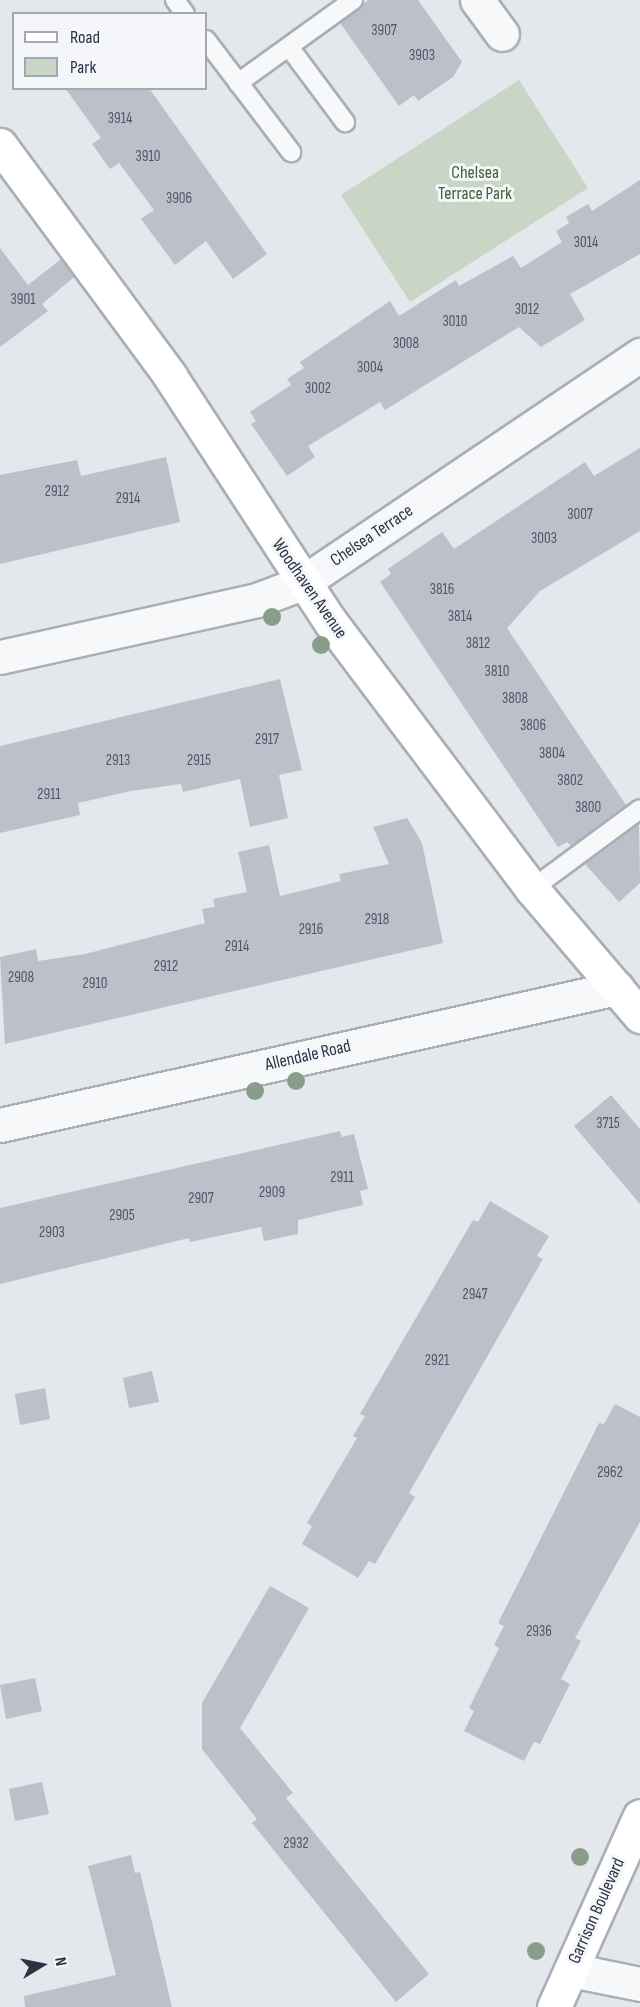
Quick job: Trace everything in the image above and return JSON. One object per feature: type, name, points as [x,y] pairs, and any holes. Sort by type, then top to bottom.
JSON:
[{"type":"street","points":[[477,0],[502,34]]},
{"type":"street","name":"Woodhaven Avenue","points":[[0,146],[170,376],[302,583],[532,889],[640,1016]]},
{"type":"street","name":"Chelsea Terrace","points":[[0,657],[257,600],[302,583],[640,356]]},
{"type":"street","name":"Allendale Road","points":[[0,1125],[617,987]]},
{"type":"street","name":"Garrison Boulevard","points":[[554,2007],[640,1815]]},
{"type":"street","points":[[571,1970],[640,1984]]},
{"type":"lane","points":[[238,83],[352,0]]},
{"type":"lane","points":[[207,41],[291,152]]},
{"type":"lane","points":[[289,47],[345,122]]},
{"type":"lane","points":[[532,889],[640,809]]},
{"type":"green space","name":"Chelsea Terrace Park","points":[[519,80],[588,188],[410,302],[341,195]]},
{"type":"building","points":[[368,0],[418,0],[462,62],[453,77],[418,101],[414,95],[399,106],[340,23]]},
{"type":"building","points":[[66,90],[150,90],[267,254],[233,279],[206,241],[175,265],[141,219],[154,210],[119,163],[110,169],[92,144],[101,138]]},
{"type":"building","points":[[640,180],[640,254],[570,294],[585,320],[541,347],[519,327],[385,410],[380,402],[308,446],[315,457],[287,476],[251,424],[256,421],[250,412],[291,385],[287,379],[304,368],[300,362],[390,301],[399,316],[456,280],[459,286],[513,256],[521,268],[562,242],[556,231],[569,223],[566,217],[588,204],[592,211]]},
{"type":"building","points":[[0,248],[28,285],[61,259],[74,277],[42,304],[48,311],[0,347]]},
{"type":"building","points":[[640,448],[640,531],[540,591],[507,628],[626,805],[571,846],[567,842],[558,847],[380,582],[391,574],[388,569],[442,532],[454,549],[585,462],[594,476]]},
{"type":"building","points":[[166,457],[180,522],[0,564],[0,475],[77,460],[81,476]]},
{"type":"building","points":[[280,679],[302,770],[279,775],[288,818],[250,827],[240,779],[183,792],[181,784],[131,791],[78,803],[80,815],[0,833],[0,746]]},
{"type":"building","points":[[407,818],[422,843],[443,943],[5,1044],[0,957],[36,949],[38,961],[85,954],[205,923],[202,909],[215,907],[213,899],[247,892],[238,852],[269,845],[280,896],[341,881],[339,874],[389,864],[373,827]]},
{"type":"building","points":[[639,824],[640,883],[619,902],[585,864]]},
{"type":"building","points":[[611,1095],[640,1129],[640,1204],[574,1126]]},
{"type":"building","points":[[340,1131],[342,1137],[354,1134],[368,1189],[360,1191],[363,1205],[298,1220],[298,1234],[264,1241],[261,1227],[190,1242],[189,1238],[0,1284],[0,1208]]},
{"type":"building","points":[[490,1201],[549,1236],[537,1256],[543,1259],[409,1493],[415,1497],[375,1564],[369,1561],[358,1578],[302,1544],[312,1526],[307,1523],[357,1438],[353,1436],[365,1416],[360,1414],[473,1220],[478,1222]]},
{"type":"building","points":[[152,1371],[159,1402],[129,1408],[123,1378]]},
{"type":"building","points":[[45,1388],[50,1419],[20,1425],[15,1394]]},
{"type":"building","points":[[615,1404],[640,1417],[640,1522],[575,1638],[581,1641],[561,1679],[570,1684],[540,1744],[534,1742],[524,1761],[464,1731],[474,1711],[469,1708],[499,1648],[494,1645],[504,1626],[498,1623],[599,1423],[604,1424]]},
{"type":"building","points":[[270,1586],[309,1608],[240,1728],[293,1793],[286,1798],[429,1974],[396,2002],[252,1823],[257,1819],[202,1749],[202,1703]]},
{"type":"building","points":[[35,1678],[42,1711],[6,1719],[0,1685]]},
{"type":"building","points":[[42,1782],[49,1814],[15,1821],[9,1789]]},
{"type":"building","points":[[131,1855],[135,1873],[140,1872],[172,2007],[25,2007],[24,1996],[116,1975],[88,1866]]}]
